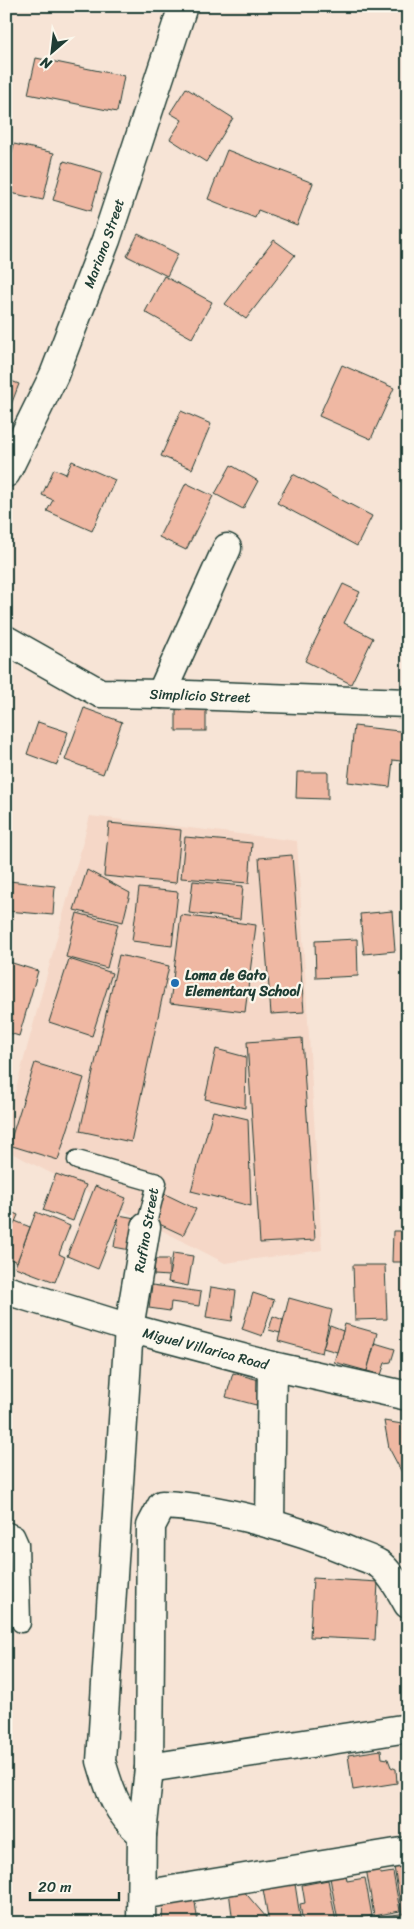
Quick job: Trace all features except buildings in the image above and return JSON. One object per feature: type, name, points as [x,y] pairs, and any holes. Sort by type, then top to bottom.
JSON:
[{"type":"street","name":"Mariano Street","points":[[6,473],[54,375],[106,240],[183,6]]},
{"type":"street","points":[[161,694],[227,548]]},
{"type":"street","name":"Simplicio Street","points":[[6,640],[100,693],[408,703]]},
{"type":"street","name":"Rufino Street","points":[[142,1834],[128,1822],[111,1795],[101,1761],[129,1328],[146,1227]]},
{"type":"street","name":"Miguel Villarica Road","points":[[6,1290],[129,1328],[272,1366],[408,1396]]},
{"type":"street","points":[[270,1524],[272,1366]]},
{"type":"street","points":[[141,1923],[142,1834],[149,1768],[150,1526],[162,1505],[189,1506],[270,1524],[334,1545],[380,1565],[402,1593],[408,1604]]},
{"type":"street","points":[[149,1768],[408,1728]]},
{"type":"street","points":[[142,1895],[408,1851]]},
{"type":"lane","name":"Rufino Street","points":[[77,1160],[156,1183],[146,1227]]},
{"type":"lane","points":[[6,1531],[15,1535],[19,1544],[21,1623]]},
{"type":"shaded area","name":"Loma de Gato Elementary School","points":[[90,816],[297,841],[322,1250],[225,1263],[6,1150],[6,1125]]},
{"type":"place","name":"Loma de Gato Elementary School","points":[[175,983]]}]
